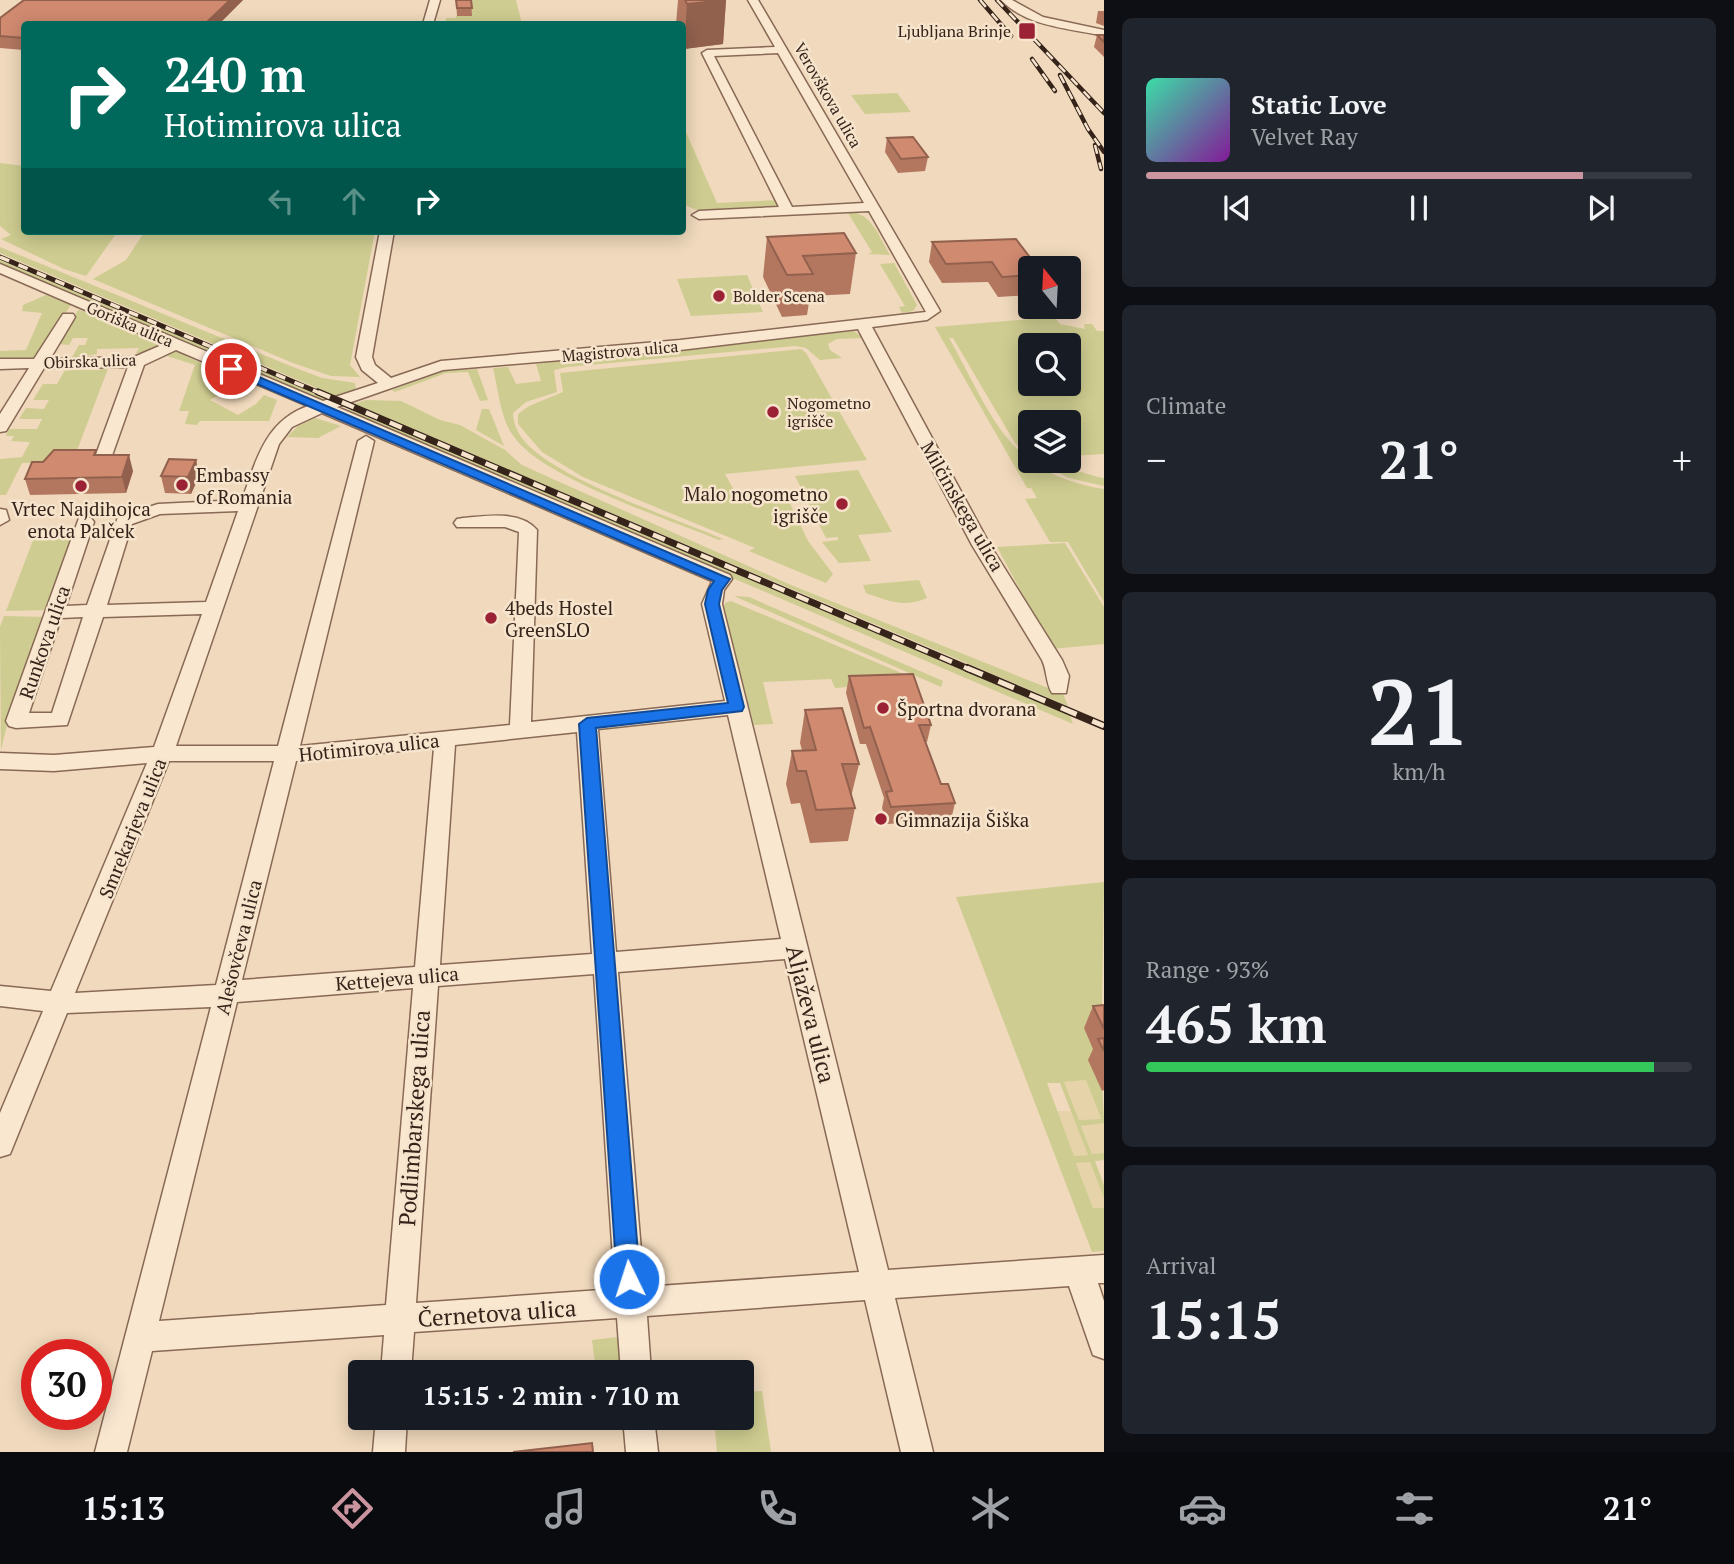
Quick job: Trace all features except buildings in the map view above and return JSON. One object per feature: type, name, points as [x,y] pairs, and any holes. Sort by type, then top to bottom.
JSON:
[{"type":"street","points":[[429,21],[435,0]]},
{"type":"street","name":"Verovškova ulica","points":[[753,0],[874,207],[930,314]]},
{"type":"street","points":[[1006,0],[1020,12],[1034,18],[1104,33]]},
{"type":"street","points":[[782,50],[707,53],[787,210]]},
{"type":"street","points":[[699,215],[874,207]]},
{"type":"street","points":[[386,235],[364,357],[368,367],[388,383]]},
{"type":"street","name":"Goriška ulica","points":[[0,268],[318,408],[723,579]]},
{"type":"street","name":"Magistrova ulica","points":[[318,408],[420,371],[453,364],[631,350],[930,314]]},
{"type":"street","points":[[0,427],[68,317]]},
{"type":"street","name":"Milčinskega ulica","points":[[863,324],[981,545],[1052,660],[1059,676],[1059,688]]},
{"type":"street","name":"Obirska ulica","points":[[0,364],[137,362],[176,344]]},
{"type":"street","points":[[103,460],[137,362]]},
{"type":"street","name":"Smrekarjeva ulica","points":[[0,1145],[162,755],[275,435],[301,414],[318,408]]},
{"type":"street","name":"Alešovčeva ulica","points":[[111,1452],[366,441]]},
{"type":"street","points":[[94,611],[124,521],[158,509],[249,505]]},
{"type":"street","points":[[0,514],[0,520]]},
{"type":"street","points":[[463,523],[505,520],[518,522],[528,530],[520,731]]},
{"type":"street","name":"Runkova ulica","points":[[85,522],[16,721],[60,720],[94,611]]},
{"type":"street","name":"Aljaževa ulica","points":[[723,579],[715,590],[712,604],[917,1452]]},
{"type":"street","points":[[54,612],[213,608]]},
{"type":"street","name":"Hotimirova ulica","points":[[1,764],[70,763],[162,755],[287,756],[736,707]]},
{"type":"street","points":[[587,724],[635,1360]]},
{"type":"street","name":"Podlimbarskega ulica","points":[[397,1360],[445,739]]},
{"type":"street","name":"Kettejeva ulica","points":[[0,996],[78,1004],[210,997],[227,992],[425,975],[795,948]]},
{"type":"street","points":[[1091,1270],[1104,1344]]},
{"type":"street","name":"Černetova ulica","points":[[140,1337],[399,1321],[1091,1270]]},
{"type":"street","points":[[389,1452],[391,1430]]},
{"type":"street","points":[[640,1430],[642,1452]]},
{"type":"shaded area","points":[[470,0],[516,0],[521,21],[446,21],[446,18],[455,18]]},
{"type":"shaded area","points":[[897,93],[911,112],[865,114],[851,95]]},
{"type":"shaded area","points":[[686,132],[717,203],[777,200],[779,206],[699,211],[686,205]]},
{"type":"shaded area","points":[[0,163],[21,166],[21,235],[115,235],[86,276],[64,269],[1,239],[11,235],[0,226]]},
{"type":"shaded area","points":[[844,211],[867,219],[890,255],[868,254],[872,252],[848,213]]},
{"type":"shaded area","points":[[142,235],[374,235],[350,365],[360,377],[331,376],[293,363],[93,279],[126,260]]},
{"type":"shaded area","points":[[0,247],[288,365],[322,378],[355,383],[356,390],[338,397],[0,253]]},
{"type":"shaded area","points":[[0,260],[330,400],[318,400],[0,264]]},
{"type":"shaded area","points":[[894,263],[917,305],[913,311],[902,313],[899,307],[905,306],[880,264]]},
{"type":"shaded area","name":"Bolder Scena","points":[[747,275],[763,312],[691,316],[677,279]]},
{"type":"shaded area","points":[[46,295],[71,305],[35,359],[0,360],[0,351],[26,350],[42,313],[22,311],[23,305]]},
{"type":"shaded area","points":[[78,310],[161,345],[147,355],[136,353],[139,348],[97,349],[97,354],[71,359],[79,345],[85,345],[88,338],[73,338],[69,345],[58,344]]},
{"type":"shaded area","points":[[1056,319],[1060,324],[1085,329],[1084,324],[1092,324],[1097,331],[1104,331],[1104,454],[1081,455],[1081,410],[1018,410],[1018,446],[953,338],[949,338],[992,416],[1018,450],[1018,472],[935,327]]},
{"type":"shaded area","points":[[854,331],[863,338],[837,339],[828,344],[830,350],[842,358],[820,360],[806,348],[795,346],[554,370],[557,392],[526,402],[513,413],[517,430],[524,440],[556,466],[601,490],[723,539],[719,540],[607,496],[549,466],[526,450],[512,434],[505,419],[493,368],[508,367],[516,384],[541,381],[536,364]]},
{"type":"shaded area","points":[[801,349],[806,353],[867,460],[725,474],[736,494],[784,491],[808,541],[833,574],[826,583],[749,551],[755,548],[583,477],[542,452],[518,424],[518,414],[529,406],[563,392],[560,373]]},
{"type":"shaded area","points":[[173,350],[248,385],[247,388],[230,389],[210,400],[238,415],[256,404],[264,395],[277,400],[269,421],[200,421],[197,425],[185,424],[189,411],[179,411],[195,365],[167,356]]},
{"type":"shaded area","points":[[102,365],[109,366],[73,461],[22,463],[6,495],[0,495],[0,459],[22,457],[30,442],[11,441],[14,436],[6,436],[9,429],[37,429],[42,419],[19,419],[26,408],[44,409],[49,400],[33,400],[43,384],[57,384],[65,370],[100,370]]},
{"type":"shaded area","points":[[477,369],[488,400],[480,401],[468,372],[446,373],[395,392],[392,390],[444,371]]},
{"type":"shaded area","points":[[366,400],[401,401],[440,420],[460,425],[505,450],[522,465],[791,585],[1063,694],[1068,706],[354,404]]},
{"type":"shaded area","points":[[351,408],[1069,713],[1073,724],[348,413]]},
{"type":"shaded area","points":[[482,409],[489,409],[504,446],[476,430]]},
{"type":"shaded area","points":[[315,418],[341,426],[318,438],[287,437],[298,426]]},
{"type":"shaded area","name":"Malo nogometno igrišče","points":[[858,470],[892,532],[858,535],[871,561],[839,563],[822,542],[838,540],[838,537],[826,538],[795,476]]},
{"type":"shaded area","points":[[1081,472],[1104,478],[1104,486],[1059,473]]},
{"type":"shaded area","points":[[1018,473],[1052,473],[1104,489],[1104,602],[1068,542],[1050,542],[1025,499],[1037,498],[1031,488],[1027,488]]},
{"type":"shaded area","points":[[78,529],[49,610],[6,611],[37,530]]},
{"type":"shaded area","points":[[1065,543],[1104,607],[1104,644],[1052,649],[997,547]]},
{"type":"shaded area","points":[[919,580],[927,598],[911,603],[889,601],[866,593],[863,585]]},
{"type":"shaded area","points":[[734,596],[749,597],[943,681],[941,687]]},
{"type":"shaded area","points":[[731,601],[913,678],[914,681],[835,688],[831,679],[763,682],[773,724],[754,725],[723,610],[725,603]]},
{"type":"shaded area","points":[[4,616],[47,617],[13,700],[1,750],[0,627]]},
{"type":"shaded area","points":[[1104,882],[1101,1062],[1104,1123],[1081,1126],[1092,1154],[1104,1153],[1104,1160],[1095,1161],[1104,1185],[1104,1198],[1090,1162],[1076,1163],[1093,1208],[1104,1208],[1104,1251],[1092,1252],[956,897]],"holes":[[[1086,1080],[1101,1118],[1101,1119],[1079,1120],[1064,1082]],[[1047,1083],[1060,1083],[1088,1155],[1074,1156]]]},
{"type":"shaded area","points":[[1087,1080],[1101,1119],[1079,1120],[1064,1082]]},
{"type":"shaded area","points":[[1057,1111],[1071,1111],[1088,1155],[1073,1156]]},
{"type":"shaded area","points":[[1104,1123],[1104,1153],[1092,1154],[1081,1125]]},
{"type":"shaded area","points":[[1090,1161],[1104,1198],[1104,1208],[1093,1208],[1076,1162]]},
{"type":"shaded area","points":[[618,1337],[620,1360],[594,1360],[592,1340]]},
{"type":"shaded area","points":[[754,1391],[762,1391],[771,1452],[717,1452],[715,1430],[754,1430]]},
{"type":"railway","points":[[980,0],[1011,36]]},
{"type":"railway","points":[[997,0],[1104,113]]},
{"type":"railway","points":[[1032,59],[1055,91]]},
{"type":"railway","points":[[1060,75],[1088,129],[1104,152]]},
{"type":"railway","points":[[1095,145],[1101,169]]},
{"type":"railway","points":[[0,257],[322,394]]},
{"type":"railway","points":[[318,392],[971,670]]},
{"type":"railway","points":[[967,668],[1104,726]]},
{"type":"place","name":"Ljubljana Brinje","points":[[1027,31]]},
{"type":"place","name":"Bolder Scena","points":[[719,296]]},
{"type":"place","name":"Nogometno igrišče","points":[[773,412]]},
{"type":"place","name":"Embassy of Romania","points":[[182,485]]},
{"type":"place","name":"Vrtec Najdihojca enota Palček","points":[[81,486]]},
{"type":"place","name":"Malo nogometno igrišče","points":[[842,504]]},
{"type":"place","name":"4beds Hostel GreenSLO","points":[[491,618]]},
{"type":"place","name":"Športna dvorana","points":[[883,708]]},
{"type":"place","name":"Gimnazija Šiška","points":[[881,819]]},
{"type":"route","points":[[231,369],[723,579],[713,594],[712,604],[736,707],[587,724],[629,1279]]}]
